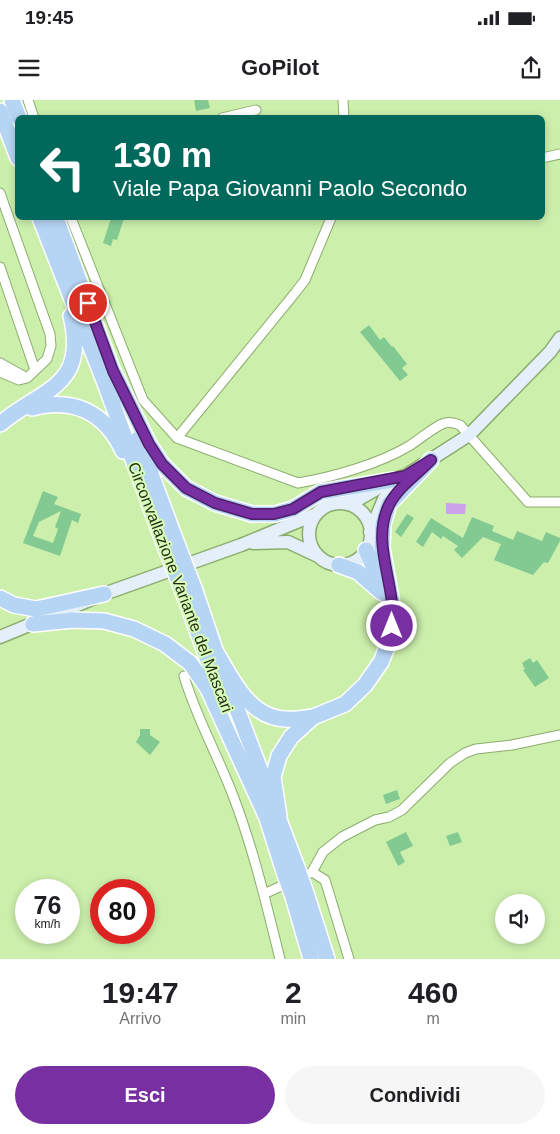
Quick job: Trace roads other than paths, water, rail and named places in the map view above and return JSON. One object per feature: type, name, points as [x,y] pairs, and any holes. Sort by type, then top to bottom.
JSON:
[{"type":"highway","points":[[12,100],[18,115]]},
{"type":"highway","points":[[0,111],[15,150]]},
{"type":"highway","points":[[0,146],[15,165]]},
{"type":"highway","points":[[5,420],[19,408],[44,396],[56,386],[64,378],[73,355],[75,332],[47,220]]},
{"type":"highway","name":"Circonvallazione Variante del Mascari","points":[[47,220],[113,371],[188,590],[273,817],[298,872],[299,895],[311,959]]},
{"type":"highway","name":"Circonvallazione Variante del Mascari","points":[[47,220],[103,378],[169,538]]},
{"type":"highway","points":[[113,371],[149,444],[162,464],[186,488],[215,503],[252,514],[274,514],[293,509],[321,492],[399,478]]},
{"type":"highway","points":[[5,420],[28,409],[60,402],[81,408],[101,420],[118,441],[169,538]]},
{"type":"highway","points":[[216,652],[249,703],[266,714],[284,720],[313,717],[345,704],[365,685],[382,662],[391,637],[394,614],[382,548],[383,524],[389,504],[431,460]]},
{"type":"highway","points":[[366,550],[386,597],[391,637]]},
{"type":"highway","points":[[339,565],[358,572],[386,597]]},
{"type":"highway","name":"Circonvallazione Variante del Mascari","points":[[188,590],[216,652],[273,817]]},
{"type":"highway","points":[[0,598],[14,605],[36,609],[104,594]]},
{"type":"highway","points":[[33,624],[73,620],[104,621],[134,629],[165,644],[190,663],[208,689],[273,817]]},
{"type":"highway","points":[[273,817],[273,778],[279,756],[290,737],[313,717]]},
{"type":"highway","name":"Circonvallazione Variante del Mascari","points":[[299,895],[327,959]]},
{"type":"main road","points":[[0,637],[104,594],[241,545],[316,514],[328,505],[344,503],[367,495],[399,478],[431,460],[468,435],[543,359],[560,338]]},
{"type":"main road","points":[[241,545],[264,542],[288,542],[339,565],[357,559],[366,550],[370,532],[384,498],[399,478]]},
{"type":"main road","points":[[344,503],[361,512],[367,520],[370,532]]},
{"type":"main road","points":[[316,514],[310,526],[309,541],[321,558]]},
{"type":"street","points":[[28,100],[33,115]]},
{"type":"street","points":[[343,100],[344,115]]},
{"type":"street","points":[[235,115],[256,110]]},
{"type":"street","points":[[545,157],[560,154]]},
{"type":"street","points":[[0,193],[50,334],[51,346],[47,359],[27,378],[19,380],[0,372]]},
{"type":"street","points":[[72,220],[143,400],[177,438],[298,482],[317,480],[379,460],[408,447],[442,424],[453,421],[460,425],[528,502],[560,502]]},
{"type":"street","points":[[177,438],[296,293],[305,280],[330,220]]},
{"type":"street","points":[[0,267],[36,370]]},
{"type":"street","points":[[0,363],[27,378]]},
{"type":"street","points":[[184,676],[194,710],[232,793],[264,894],[280,959]]},
{"type":"street","points":[[264,894],[298,872],[342,837],[402,810],[450,763],[465,753],[476,749],[512,745],[560,735]]},
{"type":"street","points":[[298,872],[325,880],[349,959]]}]
